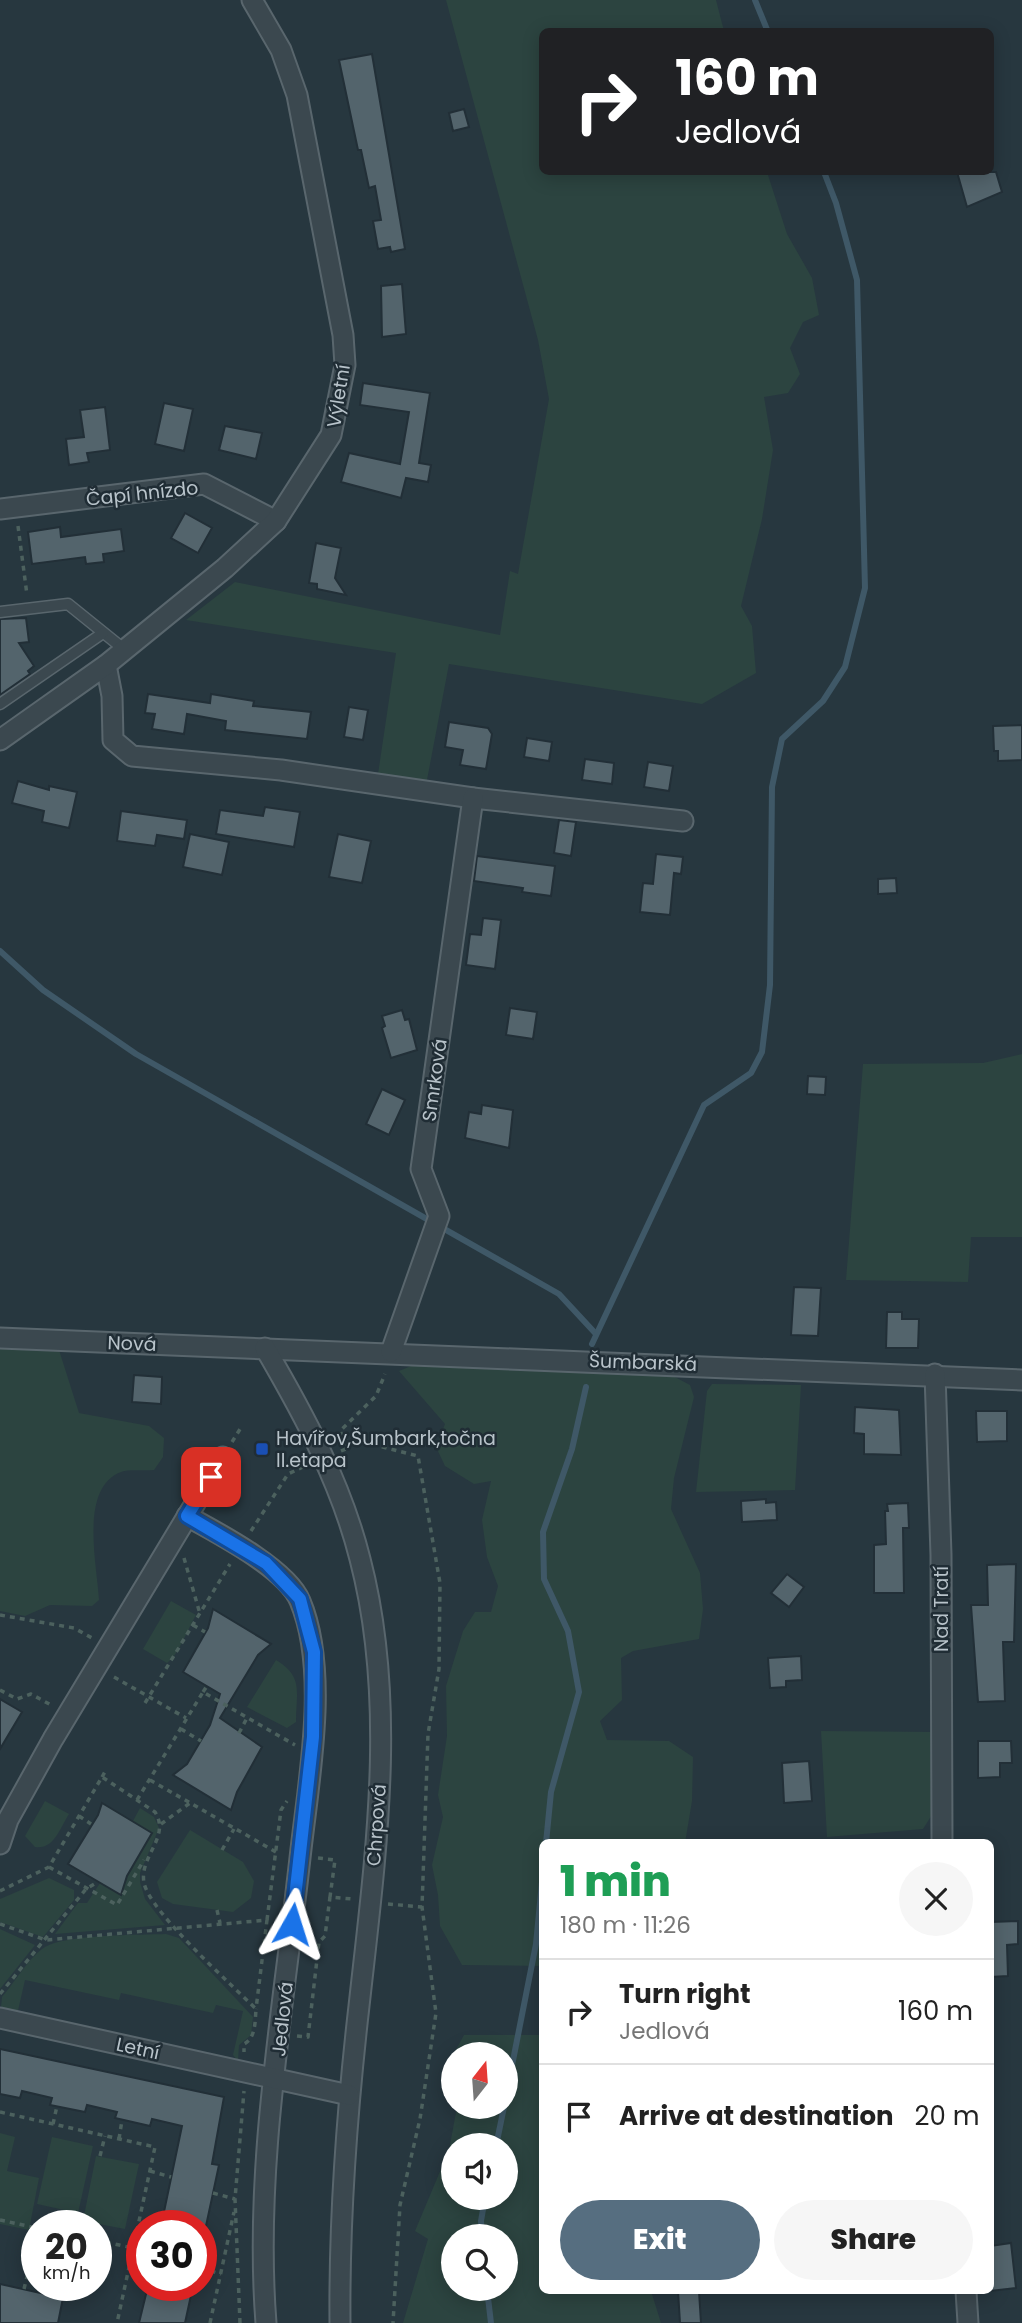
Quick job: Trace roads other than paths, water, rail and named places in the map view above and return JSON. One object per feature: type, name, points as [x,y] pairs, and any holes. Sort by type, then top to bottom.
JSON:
[{"type":"street","name":"Výletní","points":[[0,740],[106,665],[225,568],[276,521],[331,435],[345,365],[343,335],[297,95],[281,50],[252,0]]},
{"type":"street","name":"Čapí hnízdo","points":[[8,508],[204,484],[276,521]]},
{"type":"street","points":[[106,665],[113,696],[113,740],[131,756],[281,770],[473,799],[683,821]]},
{"type":"street","name":"Smrková","points":[[391,1352],[439,1216],[421,1169],[473,799]]},
{"type":"street","name":"Nová","points":[[0,1338],[265,1348]]},
{"type":"street","name":"Šumbarská","points":[[265,1348],[935,1374],[1022,1380]]},
{"type":"street","name":"Chrpová","points":[[265,1348],[325,1458],[360,1560],[377,1654],[379,1771],[370,1902],[349,2095],[339,2264],[340,2323]]},
{"type":"street","name":"Nad Tratí","points":[[935,1374],[941,1555],[942,1839]]},
{"type":"street","points":[[0,1844],[8,1820],[68,1715],[223,1457]]},
{"type":"street","name":"Jedlová","points":[[187,1516],[266,1563],[300,1599],[314,1652],[313,1737],[275,2079]]},
{"type":"street","name":"Letní","points":[[0,2018],[349,2095]]},
{"type":"street","points":[[267,2323],[263,2220],[275,2079]]},
{"type":"street","points":[[966,2294],[968,2323]]},
{"type":"lane","points":[[0,612],[68,604],[125,650]]},
{"type":"lane","points":[[0,704],[103,633]]},
{"type":"waterway","points":[[755,0],[766,28]]},
{"type":"waterway","points":[[592,1344],[704,1105],[751,1073],[762,1052],[770,985],[772,787],[782,739],[823,701],[845,667],[865,588],[857,280],[836,203],[825,175]]},
{"type":"waterway","points":[[0,951],[43,990],[136,1054],[559,1294],[596,1334]]},
{"type":"waterway","points":[[546,1839],[551,1792],[579,1692],[568,1631],[544,1579],[543,1532],[572,1449],[586,1387]]},
{"type":"waterway","points":[[517,2042],[536,1944],[539,1913]]},
{"type":"waterway","points":[[499,2133],[502,2119]]},
{"type":"waterway","points":[[481,2224],[483,2210]]},
{"type":"waterway","points":[[488,2301],[491,2323]]},
{"type":"place","name":"Havířov,Šumbark,točna II.etapa","points":[[262,1449]]}]
